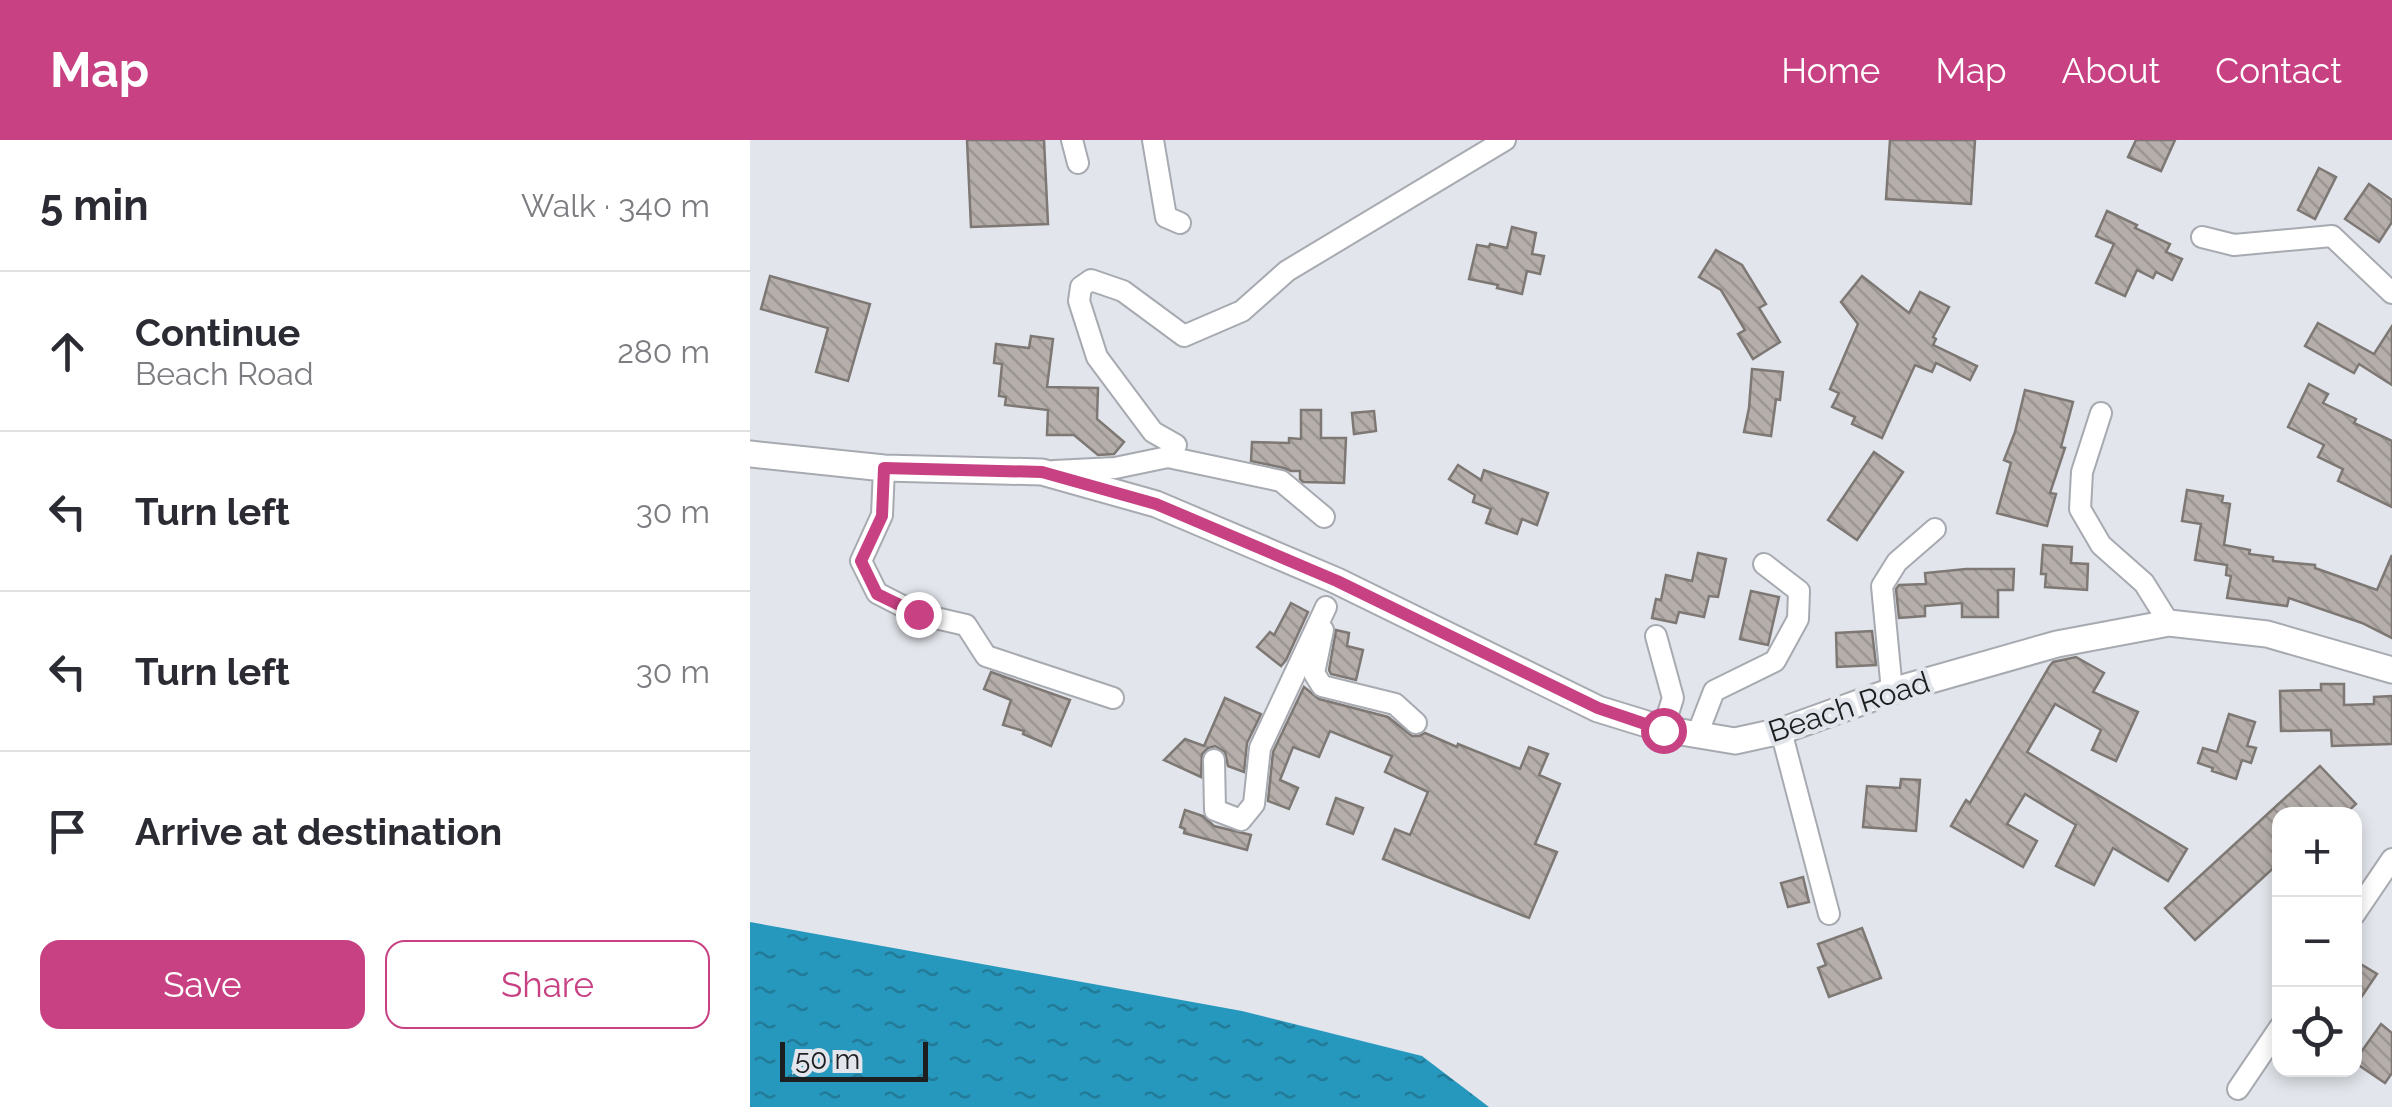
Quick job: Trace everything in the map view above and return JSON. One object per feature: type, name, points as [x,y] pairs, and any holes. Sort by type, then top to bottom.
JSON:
[{"type":"main road","name":"Beach Road","points":[[750,454],[884,468],[1042,472],[1156,504],[1337,581],[1598,708],[1663,730],[1735,741],[1781,731],[1892,692],[2057,644],[2168,623],[2267,634],[2392,670]]},
{"type":"street","points":[[1072,140],[1078,163]]},
{"type":"street","points":[[1153,140],[1166,217],[1180,222]]},
{"type":"street","points":[[1168,456],[1176,445],[1153,432],[1096,356],[1079,302],[1081,287],[1091,280],[1123,291],[1184,336],[1242,311],[1287,271],[1504,140]]},
{"type":"street","points":[[2202,237],[2234,245],[2332,236],[2392,293]]},
{"type":"street","points":[[2100,412],[2082,472],[2080,509],[2100,545],[2144,583],[2168,623]]},
{"type":"street","points":[[1042,472],[1115,468],[1168,456],[1281,482],[1324,518]]},
{"type":"street","points":[[884,468],[882,516],[861,561],[877,594],[918,614],[966,624],[986,656],[1112,698]]},
{"type":"street","points":[[1892,692],[1882,586],[1897,562],[1935,528]]},
{"type":"street","points":[[1697,735],[1714,691],[1775,661],[1798,619],[1799,590],[1764,564]]},
{"type":"street","points":[[1214,760],[1215,810],[1240,820],[1254,804],[1260,748],[1337,581]]},
{"type":"street","points":[[1326,607],[1314,674],[1322,686],[1396,704],[1416,723]]},
{"type":"street","points":[[1656,636],[1673,698],[1663,730]]},
{"type":"street","points":[[1781,731],[1829,914]]},
{"type":"street","points":[[2362,903],[2392,859]]},
{"type":"street","points":[[2238,1089],[2272,1039]]},
{"type":"water","points":[[750,922],[1242,1011],[1422,1056],[1489,1107],[750,1107]]},
{"type":"building","points":[[967,140],[1044,140],[1048,224],[971,227]]},
{"type":"building","points":[[1890,140],[1975,140],[1971,204],[1886,199]]},
{"type":"building","points":[[2136,140],[2175,140],[2161,171],[2128,157]]},
{"type":"building","points":[[2319,168],[2336,177],[2315,219],[2298,210]]},
{"type":"building","points":[[2369,184],[2392,200],[2392,222],[2379,242],[2345,219]]},
{"type":"building","points":[[2107,211],[2170,244],[2166,252],[2182,259],[2172,280],[2156,272],[2153,278],[2137,270],[2125,296],[2096,283],[2114,244],[2096,236]]},
{"type":"building","points":[[1512,227],[1536,233],[1532,254],[1544,256],[1540,274],[1527,271],[1522,294],[1469,279],[1477,245],[1507,248]]},
{"type":"building","points":[[1716,250],[1742,265],[1766,304],[1759,308],[1780,342],[1753,359],[1738,334],[1745,330],[1721,290],[1699,277]]},
{"type":"building","points":[[770,276],[870,304],[848,381],[816,372],[828,328],[761,309]]},
{"type":"building","points":[[1862,276],[1909,313],[1920,292],[1949,307],[1933,337],[1933,345],[1977,366],[1970,380],[1936,363],[1932,372],[1915,365],[1882,438],[1852,424],[1855,417],[1832,407],[1839,393],[1830,389],[1858,324],[1841,302]]},
{"type":"building","points":[[2318,323],[2374,354],[2392,326],[2392,385],[2359,364],[2354,373],[2305,346]]},
{"type":"building","points":[[1031,336],[1053,339],[1047,387],[1098,388],[1097,419],[1124,442],[1114,454],[1098,455],[1074,435],[1047,435],[1048,410],[1005,405],[1006,397],[999,396],[1002,364],[994,363],[996,344],[1029,348]]},
{"type":"building","points":[[1752,369],[1783,372],[1771,436],[1744,432]]},
{"type":"building","points":[[2309,384],[2328,394],[2323,403],[2392,441],[2392,507],[2338,481],[2343,469],[2318,457],[2324,445],[2288,427]]},
{"type":"building","points":[[2025,390],[2073,402],[2061,447],[2065,448],[2050,493],[2056,494],[2047,526],[1997,513],[2011,463],[2004,460]]},
{"type":"building","points":[[1301,410],[1321,410],[1321,438],[1346,438],[1344,483],[1303,482],[1300,471],[1251,461],[1252,442],[1289,443],[1289,438],[1301,439]]},
{"type":"building","points":[[1374,411],[1376,431],[1354,434],[1352,413]]},
{"type":"building","points":[[1874,452],[1903,472],[1857,540],[1828,520]]},
{"type":"building","points":[[1458,465],[1481,480],[1484,470],[1548,493],[1537,525],[1522,519],[1517,534],[1486,523],[1491,509],[1473,502],[1475,495],[1449,479]]},
{"type":"building","points":[[2187,490],[2223,496],[2222,502],[2230,504],[2224,545],[2250,550],[2249,554],[2315,565],[2377,590],[2392,555],[2392,638],[2362,623],[2289,598],[2287,606],[2227,598],[2231,576],[2226,575],[2227,565],[2195,560],[2201,524],[2182,521]]},
{"type":"building","points":[[2043,545],[2072,547],[2071,563],[2088,564],[2087,590],[2045,587],[2046,574],[2041,574]]},
{"type":"building","points":[[1698,553],[1726,559],[1718,597],[1709,596],[1704,617],[1679,612],[1676,623],[1652,618],[1666,575],[1692,581]]},
{"type":"building","points":[[2014,569],[2013,590],[1998,590],[1998,617],[1962,617],[1962,603],[1925,606],[1925,616],[1899,618],[1899,585],[1926,584],[1925,573]]},
{"type":"building","points":[[1751,591],[1779,597],[1768,645],[1740,639]]},
{"type":"building","points":[[1291,603],[1308,612],[1281,666],[1257,647],[1270,632],[1274,635]]},
{"type":"building","points":[[1336,630],[1349,633],[1347,646],[1363,650],[1356,680],[1331,674],[1329,670]]},
{"type":"building","points":[[1872,631],[1876,665],[1837,667],[1836,633]]},
{"type":"building","points":[[2076,657],[2104,673],[2093,692],[2138,712],[2116,761],[2092,750],[2101,730],[2055,704],[2027,752],[2187,849],[2168,881],[2113,848],[2094,885],[2056,866],[2076,825],[2025,794],[2007,824],[2037,841],[2023,867],[1951,826],[1966,800],[1970,803],[2049,667],[2053,662]]},
{"type":"building","points":[[991,672],[1070,700],[1051,746],[1003,725],[1011,700],[984,689]]},
{"type":"building","points":[[2321,684],[2344,684],[2344,705],[2374,704],[2374,697],[2392,696],[2392,744],[2332,746],[2331,730],[2281,731],[2280,691],[2321,690]]},
{"type":"building","points":[[1304,687],[1319,699],[1388,717],[1412,736],[1425,733],[1520,769],[1529,747],[1548,754],[1539,775],[1560,784],[1535,844],[1557,852],[1529,918],[1383,859],[1395,829],[1410,835],[1428,792],[1385,772],[1392,756],[1330,731],[1319,757],[1293,747],[1280,780],[1298,788],[1289,809],[1268,801],[1273,752]]},
{"type":"building","points":[[1225,698],[1261,714],[1247,743],[1244,772],[1228,766],[1225,752],[1215,746],[1202,754],[1201,777],[1164,760],[1185,739],[1204,746]]},
{"type":"building","points":[[2229,714],[2255,722],[2247,746],[2256,748],[2251,763],[2242,760],[2236,779],[2198,763],[2203,748],[2217,752]]},
{"type":"building","points":[[2320,766],[2356,804],[2353,807],[2275,807]]},
{"type":"building","points":[[1901,779],[1920,780],[1916,831],[1863,827],[1867,786],[1900,788]]},
{"type":"building","points":[[1336,798],[1363,808],[1353,834],[1327,824]]},
{"type":"building","points":[[1185,810],[1203,816],[1214,826],[1251,835],[1247,850],[1184,833],[1185,829],[1180,827]]},
{"type":"building","points":[[2272,810],[2272,869],[2195,940],[2165,908]]},
{"type":"building","points":[[1803,877],[1809,902],[1788,907],[1781,883]]},
{"type":"building","points":[[1862,928],[1881,978],[1829,997],[1818,968],[1826,965],[1818,944]]},
{"type":"building","points":[[2362,965],[2377,974],[2362,996]]},
{"type":"building","points":[[2381,1024],[2392,1033],[2392,1073],[2385,1083],[2362,1067],[2362,1051]]},
{"type":"route","points":[[918,614],[877,594],[861,561],[882,516],[884,468],[1042,472],[1156,504],[1337,581],[1598,708],[1663,730]]}]
